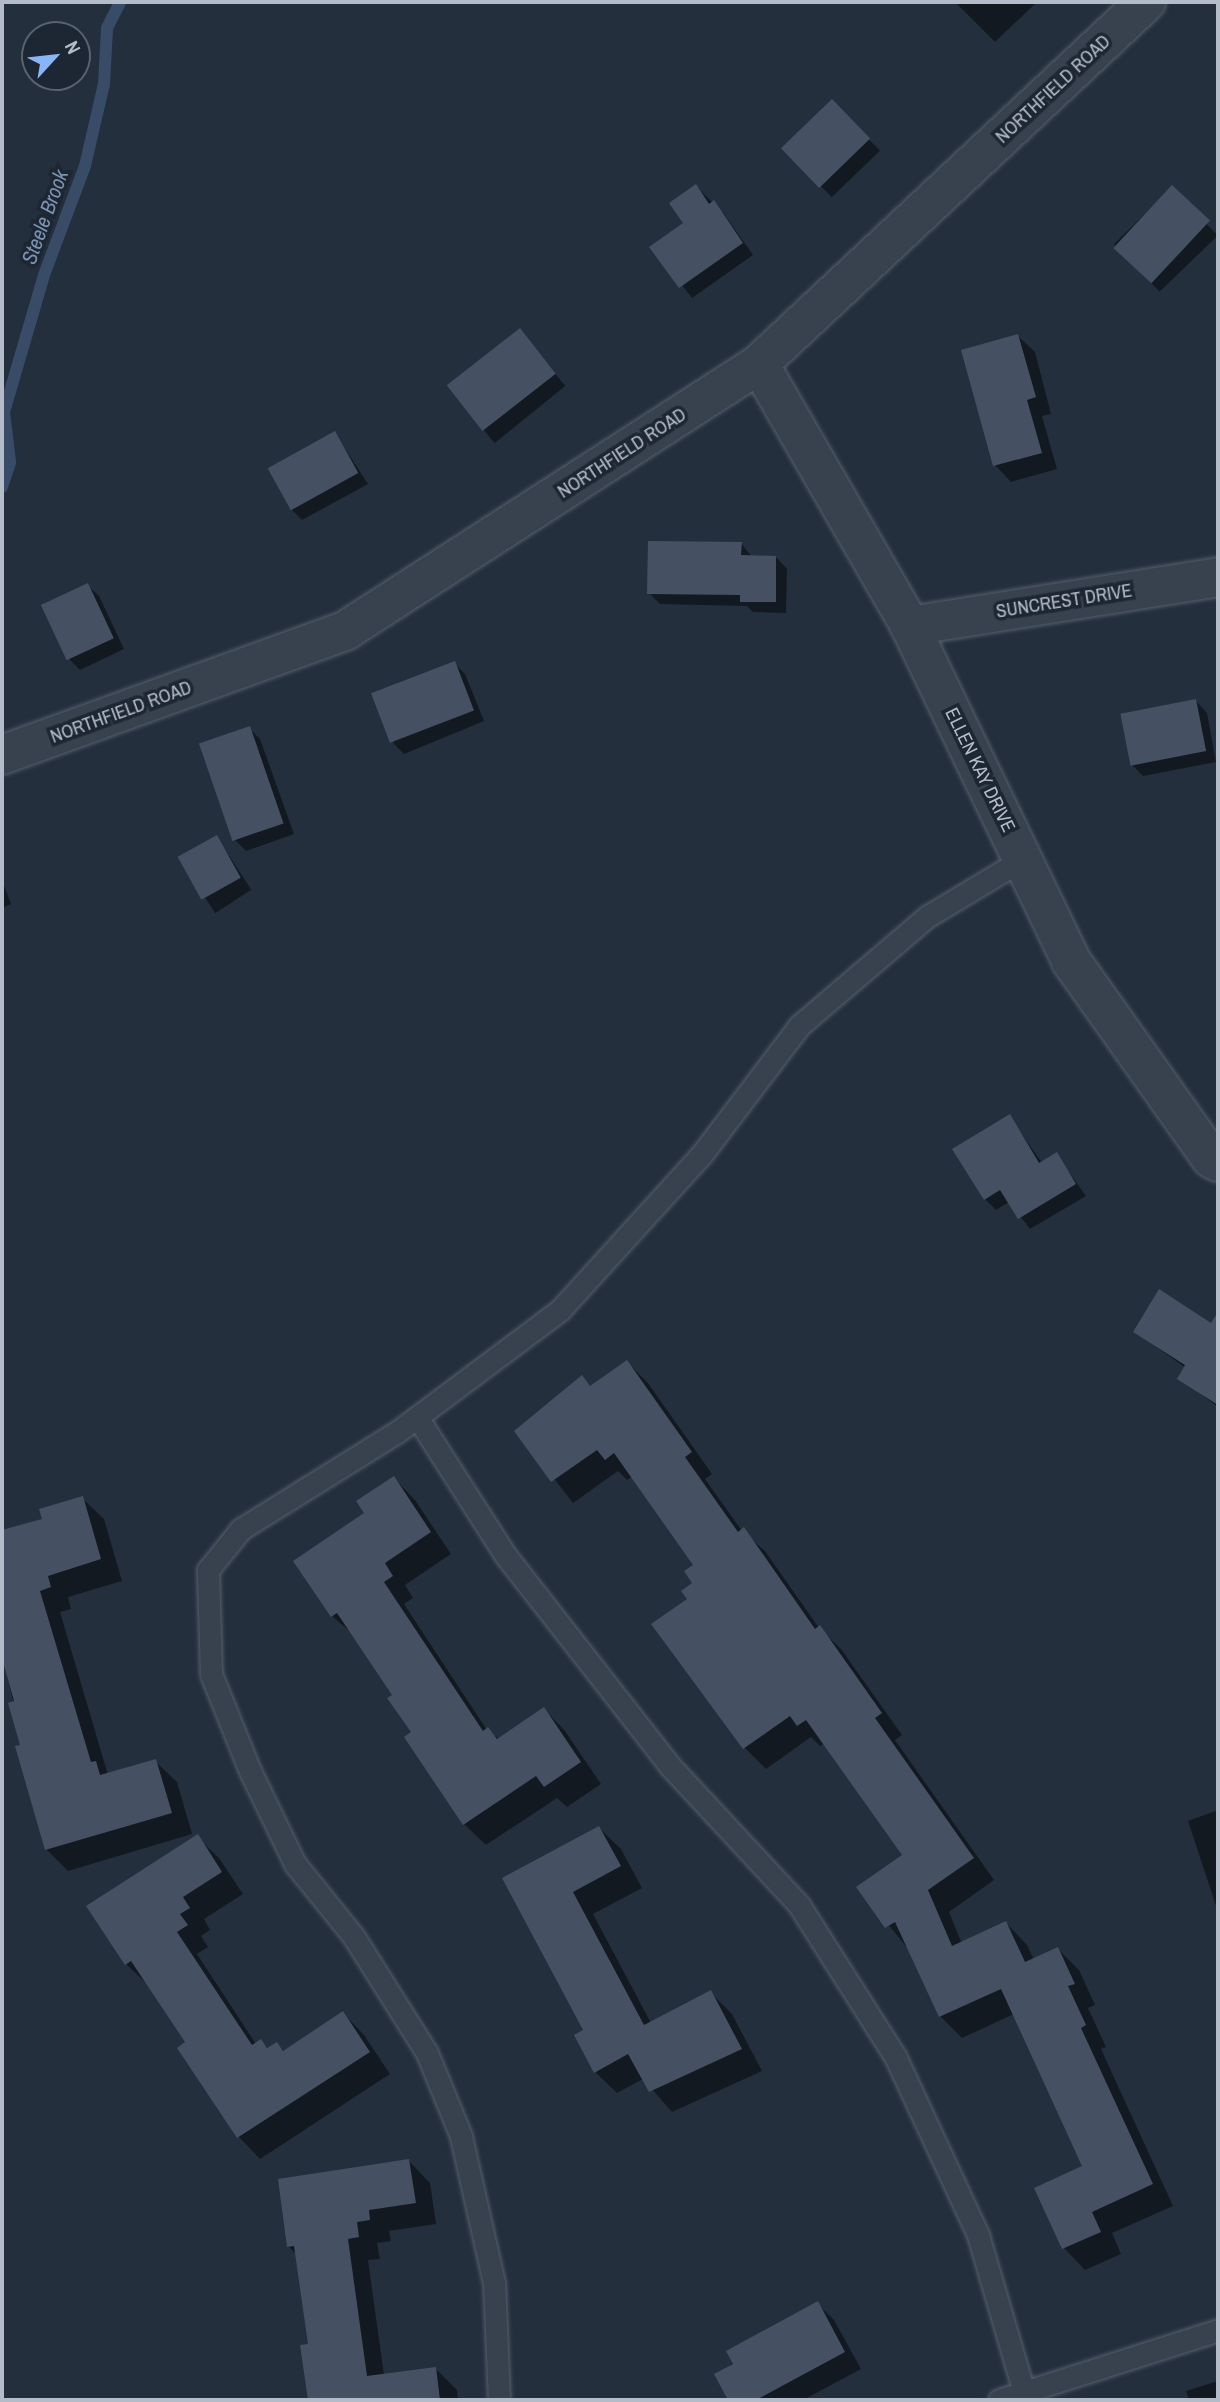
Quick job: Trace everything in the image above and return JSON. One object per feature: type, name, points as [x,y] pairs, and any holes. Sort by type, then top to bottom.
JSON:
[{"type":"street","name":"NORTHFIELD ROAD","points":[[2,755],[345,631],[760,364],[1146,2]]},
{"type":"street","name":"ELLEN KAY DRIVE","points":[[760,364],[910,626],[1072,961],[1211,1158],[1218,1162]]},
{"type":"street","name":"SUNCREST DRIVE","points":[[910,626],[1218,577]]},
{"type":"lane","points":[[499,2400],[494,2283],[461,2136],[427,2053],[354,1937],[295,1864],[211,1674],[208,1570],[241,1529],[416,1417],[560,1310],[702,1154],[799,1027],[928,916],[1023,859]]},
{"type":"lane","points":[[416,1417],[506,1556],[645,1735],[799,1905],[895,2056],[978,2235],[1024,2392]]},
{"type":"lane","points":[[999,2400],[1218,2330]]},
{"type":"building","points":[[832,99],[870,139],[819,188],[781,148]]},
{"type":"building","points":[[696,184],[709,204],[714,200],[743,243],[679,288],[649,247],[683,223],[669,203]]},
{"type":"building","points":[[1172,185],[1210,220],[1151,283],[1113,248]]},
{"type":"building","points":[[520,328],[556,374],[482,431],[447,385]]},
{"type":"building","points":[[1018,334],[1036,397],[1027,400],[1042,453],[993,466],[961,350]]},
{"type":"building","points":[[335,431],[358,473],[291,510],[268,468]]},
{"type":"building","points":[[648,541],[742,542],[741,555],[776,556],[776,602],[740,602],[740,595],[647,594]]},
{"type":"building","points":[[88,583],[114,638],[67,660],[41,605]]},
{"type":"building","points":[[455,661],[474,710],[390,743],[371,693]]},
{"type":"building","points":[[1196,699],[1206,751],[1131,766],[1120,714]]},
{"type":"building","points":[[250,726],[284,823],[232,841],[199,744]]},
{"type":"building","points":[[217,835],[241,878],[201,900],[178,857]]},
{"type":"building","points":[[1010,1114],[1039,1163],[1057,1152],[1076,1184],[1018,1219],[1000,1190],[984,1200],[952,1149]]},
{"type":"building","points":[[1159,1289],[1211,1323],[1218,1312],[1218,1405],[1177,1379],[1185,1365],[1133,1332]]},
{"type":"building","points":[[627,1360],[692,1452],[685,1457],[738,1532],[744,1527],[815,1629],[820,1625],[882,1713],[875,1718],[974,1858],[928,1890],[952,1946],[1006,1921],[1025,1962],[1058,1947],[1075,1984],[1068,1986],[1086,2025],[1081,2028],[1153,2184],[1092,2212],[1101,2232],[1062,2249],[1034,2188],[1082,2166],[1001,1989],[939,2017],[895,1922],[885,1928],[856,1887],[902,1855],[806,1720],[797,1726],[790,1716],[743,1749],[651,1624],[687,1599],[681,1591],[692,1583],[684,1571],[693,1565],[614,1453],[605,1460],[597,1450],[551,1482],[514,1431],[582,1375],[590,1386]]},
{"type":"building","points":[[394,1476],[431,1532],[385,1563],[393,1576],[384,1582],[483,1731],[488,1727],[497,1739],[544,1707],[581,1762],[544,1787],[536,1776],[463,1825],[404,1737],[411,1732],[387,1698],[392,1695],[337,1613],[331,1617],[293,1561],[364,1513],[356,1501]]},
{"type":"building","points":[[83,1496],[101,1559],[48,1576],[51,1587],[40,1591],[91,1762],[96,1761],[100,1775],[156,1759],[172,1813],[45,1850],[15,1746],[20,1745],[8,1703],[14,1701],[2,1658],[2,1530],[42,1519],[39,1509]]},
{"type":"building","points":[[599,1826],[621,1866],[573,1892],[644,2025],[711,1990],[742,2049],[649,2092],[628,2054],[594,2073],[574,2035],[583,2030],[502,1878]]},
{"type":"building","points":[[198,1834],[222,1872],[183,1897],[190,1908],[180,1914],[188,1925],[177,1932],[252,2045],[261,2039],[267,2048],[277,2042],[283,2051],[343,2011],[370,2052],[237,2138],[177,2048],[185,2042],[131,1961],[125,1965],[86,1906]]},
{"type":"building","points":[[409,2159],[416,2203],[369,2210],[370,2220],[357,2222],[359,2237],[348,2239],[367,2376],[436,2367],[440,2400],[308,2400],[300,2345],[308,2344],[294,2246],[287,2247],[278,2179]]},
{"type":"building","points":[[818,2301],[845,2352],[756,2400],[728,2400],[714,2374],[733,2364],[726,2351]]},
{"type":"waterway","name":"Steele Brook","points":[[2,487],[10,462],[4,412],[44,275],[85,166],[104,84],[107,28],[120,2]]}]
